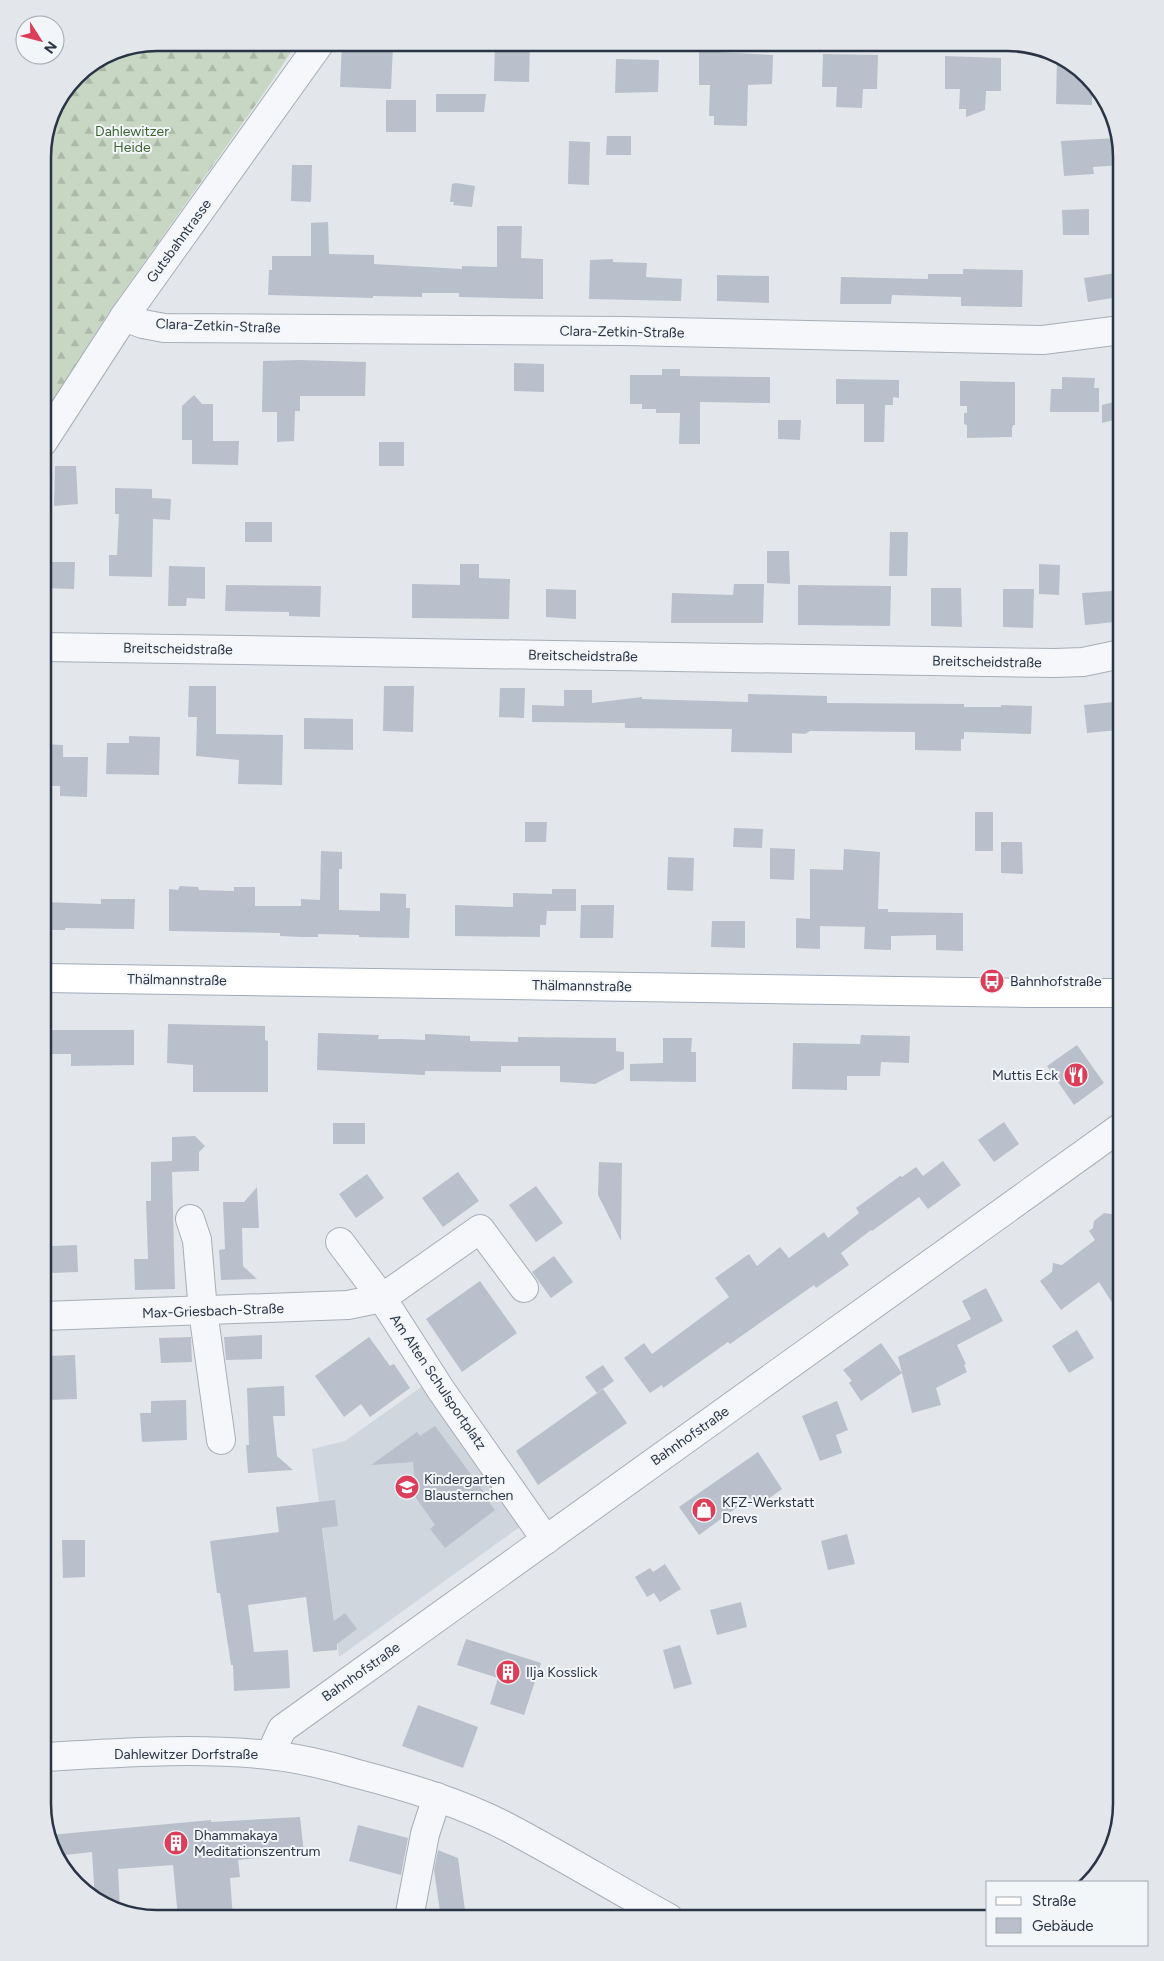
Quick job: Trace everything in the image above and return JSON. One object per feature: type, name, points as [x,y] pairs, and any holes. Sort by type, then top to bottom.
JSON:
[{"type":"main road","name":"Thälmannstraße","points":[[51,978],[1029,994],[1113,993]]},
{"type":"street","name":"Gutsbahntrasse","points":[[51,430],[124,317],[314,51]]},
{"type":"street","name":"Clara-Zetkin-Straße","points":[[124,317],[143,324],[164,328],[624,331],[1042,340],[1113,331]]},
{"type":"street","name":"Breitscheidstraße","points":[[51,647],[1055,663],[1083,662],[1113,656]]},
{"type":"street","name":"Bahnhofstraße","points":[[270,1755],[282,1729],[1113,1133]]},
{"type":"street","points":[[190,1219],[197,1240],[203,1311],[221,1440]]},
{"type":"street","points":[[382,1298],[480,1229],[524,1288]]},
{"type":"street","name":"Am Alten Schulsportplatz","points":[[340,1242],[382,1298],[441,1390],[546,1540]]},
{"type":"street","name":"Max-Griesbach-Straße","points":[[51,1316],[348,1305],[382,1298]]},
{"type":"street","name":"Dahlewitzer Dorfstraße","points":[[51,1757],[145,1751],[205,1751],[270,1755],[330,1766],[392,1782],[510,1828],[655,1910]]},
{"type":"street","points":[[411,1910],[425,1834],[437,1798]]},
{"type":"shaded area","name":"Kindergarten Blausternchen","points":[[424,1385],[524,1524],[339,1657],[312,1449],[345,1441]]},
{"type":"green space","name":"Dahlewitzer Heide","points":[[157,51],[292,51],[264,93],[107,315],[51,403],[51,150],[59,117],[69,98],[82,82],[98,69],[117,59],[137,53]]},
{"type":"building","points":[[342,51],[393,51],[391,89],[340,87]]},
{"type":"building","points":[[495,51],[530,51],[529,82],[494,81]]},
{"type":"building","points":[[699,51],[773,55],[772,84],[748,85],[747,126],[714,125],[714,116],[709,116],[710,85],[699,85]]},
{"type":"building","points":[[823,54],[878,55],[877,89],[863,89],[862,108],[836,107],[837,87],[822,87]]},
{"type":"building","points":[[945,56],[1001,58],[1001,91],[986,91],[985,110],[966,117],[966,109],[959,109],[960,89],[945,89]]},
{"type":"building","points":[[616,59],[659,60],[658,92],[615,93]]},
{"type":"building","points":[[1057,64],[1066,69],[1086,87],[1092,94],[1092,105],[1056,104]]},
{"type":"building","points":[[436,94],[486,94],[484,112],[436,112]]},
{"type":"building","points":[[386,100],[416,100],[416,132],[386,132]]},
{"type":"building","points":[[607,136],[631,136],[631,155],[606,155]]},
{"type":"building","points":[[1111,138],[1113,166],[1093,167],[1094,174],[1064,176],[1061,141]]},
{"type":"building","points":[[569,141],[590,142],[589,185],[568,184]]},
{"type":"building","points":[[292,165],[312,165],[311,202],[291,201]]},
{"type":"building","points":[[452,184],[475,186],[472,207],[453,205],[454,202],[450,202]]},
{"type":"building","points":[[1089,209],[1089,235],[1063,235],[1062,210]]},
{"type":"building","points":[[328,222],[329,254],[374,255],[374,264],[462,269],[462,266],[497,267],[497,226],[522,226],[521,258],[543,259],[543,299],[459,297],[459,293],[422,293],[422,297],[373,296],[373,298],[268,295],[269,270],[272,270],[272,256],[311,256],[311,223]]},
{"type":"building","points":[[613,259],[613,262],[647,263],[646,277],[682,279],[681,301],[589,299],[590,260]]},
{"type":"building","points":[[963,269],[1023,270],[1022,307],[961,306],[961,297],[892,295],[891,304],[840,304],[841,277],[928,279],[928,274],[963,274]]},
{"type":"building","points":[[1113,273],[1113,298],[1088,302],[1084,278]]},
{"type":"building","points":[[717,275],[769,276],[769,303],[717,301]]},
{"type":"building","points":[[263,361],[366,362],[365,396],[300,396],[300,411],[295,411],[294,441],[277,442],[277,412],[262,412]]},
{"type":"building","points":[[514,363],[544,364],[544,392],[514,391]]},
{"type":"building","points":[[662,369],[680,369],[680,376],[770,377],[770,403],[700,402],[700,444],[679,444],[680,413],[656,413],[656,409],[642,409],[642,404],[630,404],[630,375],[662,375]]},
{"type":"building","points":[[1062,377],[1095,378],[1094,388],[1099,388],[1099,412],[1050,412],[1051,389],[1062,389]]},
{"type":"building","points":[[836,379],[899,380],[899,398],[893,397],[893,405],[885,405],[884,442],[864,442],[864,404],[836,404]]},
{"type":"building","points":[[960,381],[1015,382],[1015,425],[1013,425],[1012,429],[1012,437],[967,438],[967,425],[964,424],[964,413],[967,413],[967,406],[960,406]]},
{"type":"building","points":[[194,395],[202,404],[213,404],[213,441],[239,441],[238,465],[192,464],[192,440],[182,440],[182,406]]},
{"type":"building","points":[[1113,402],[1113,420],[1102,423],[1102,405]]},
{"type":"building","points":[[778,420],[801,420],[800,440],[778,439]]},
{"type":"building","points":[[379,442],[404,442],[404,466],[379,466]]},
{"type":"building","points":[[55,466],[76,466],[78,504],[54,506]]},
{"type":"building","points":[[115,488],[152,489],[152,498],[171,499],[170,520],[153,519],[152,577],[109,576],[109,555],[117,555],[119,514],[115,514]]},
{"type":"building","points":[[245,522],[272,522],[272,542],[245,542]]},
{"type":"building","points":[[890,532],[908,532],[907,576],[889,576]]},
{"type":"building","points":[[767,551],[789,551],[790,584],[767,583]]},
{"type":"building","points":[[51,562],[75,562],[74,589],[51,588]]},
{"type":"building","points":[[460,564],[479,564],[479,578],[510,579],[509,619],[412,618],[412,584],[460,585]]},
{"type":"building","points":[[1039,564],[1060,565],[1059,595],[1039,594]]},
{"type":"building","points":[[169,566],[205,567],[205,599],[187,598],[186,606],[168,606]]},
{"type":"building","points":[[734,584],[764,584],[763,623],[671,623],[672,593],[733,595]]},
{"type":"building","points":[[226,585],[321,586],[320,617],[289,616],[289,612],[225,611]]},
{"type":"building","points":[[798,585],[891,586],[890,626],[798,625]]},
{"type":"building","points":[[931,588],[961,588],[962,627],[931,626]]},
{"type":"building","points":[[546,589],[576,590],[576,619],[546,617]]},
{"type":"building","points":[[1003,589],[1034,589],[1033,628],[1003,627]]},
{"type":"building","points":[[1112,591],[1113,622],[1085,625],[1082,593]]},
{"type":"building","points":[[189,686],[216,686],[216,734],[283,735],[282,785],[238,784],[239,760],[196,756],[197,717],[188,717]]},
{"type":"building","points":[[384,686],[414,686],[413,732],[383,731]]},
{"type":"building","points":[[500,688],[525,688],[524,718],[499,717]]},
{"type":"building","points":[[564,690],[592,690],[592,703],[642,697],[642,699],[748,702],[748,694],[827,696],[827,703],[964,704],[964,707],[1032,706],[1031,734],[964,732],[964,739],[961,739],[961,751],[915,750],[915,732],[810,731],[805,734],[792,733],[792,753],[731,752],[732,729],[625,728],[625,723],[532,722],[532,705],[564,706]]},
{"type":"building","points":[[1113,702],[1113,730],[1087,733],[1084,705]]},
{"type":"building","points":[[304,718],[353,719],[353,750],[304,749]]},
{"type":"building","points":[[129,736],[160,737],[159,775],[106,774],[107,743],[129,743]]},
{"type":"building","points":[[51,744],[63,745],[63,757],[88,757],[87,797],[60,796],[60,786],[51,786]]},
{"type":"building","points":[[975,812],[993,812],[993,851],[975,851]]},
{"type":"building","points":[[525,822],[547,822],[546,842],[525,842]]},
{"type":"building","points":[[734,828],[763,829],[762,848],[733,847]]},
{"type":"building","points":[[1001,842],[1022,842],[1023,874],[1001,873]]},
{"type":"building","points":[[770,848],[795,849],[794,880],[770,879]]},
{"type":"building","points":[[844,849],[880,852],[878,909],[888,909],[888,912],[963,913],[963,951],[936,950],[936,935],[891,936],[891,950],[864,949],[865,927],[820,926],[820,949],[796,948],[796,918],[810,919],[810,869],[843,870]]},
{"type":"building","points":[[321,851],[342,852],[342,869],[339,869],[339,910],[380,911],[380,893],[406,894],[406,908],[410,908],[409,938],[318,934],[318,937],[301,937],[280,936],[280,933],[169,931],[169,889],[178,890],[180,886],[198,887],[199,890],[234,891],[234,887],[255,887],[255,906],[301,906],[301,899],[320,900]]},
{"type":"building","points":[[668,857],[694,858],[693,891],[667,890]]},
{"type":"building","points":[[552,889],[576,889],[576,911],[547,911],[546,925],[540,925],[540,937],[455,936],[455,905],[513,907],[513,893],[552,894]]},
{"type":"building","points":[[101,899],[135,899],[134,929],[65,928],[65,930],[51,930],[51,902],[101,904]]},
{"type":"building","points":[[581,905],[614,905],[613,938],[580,938]]},
{"type":"building","points":[[712,921],[745,921],[745,948],[711,947]]},
{"type":"building","points":[[168,1024],[265,1026],[265,1040],[268,1041],[268,1092],[193,1092],[193,1065],[167,1063]]},
{"type":"building","points":[[51,1030],[134,1030],[134,1065],[71,1066],[71,1054],[51,1054]]},
{"type":"building","points":[[318,1033],[379,1035],[378,1039],[425,1040],[425,1034],[470,1036],[470,1041],[518,1042],[518,1037],[616,1038],[616,1051],[624,1052],[624,1069],[595,1084],[560,1082],[560,1066],[501,1066],[501,1072],[425,1071],[425,1075],[317,1070]]},
{"type":"building","points":[[861,1035],[910,1036],[909,1063],[881,1062],[880,1076],[847,1076],[847,1090],[792,1089],[793,1043],[860,1044]]},
{"type":"building","points":[[663,1038],[692,1038],[691,1052],[696,1052],[696,1082],[630,1081],[630,1064],[663,1063]]},
{"type":"building","name":"Muttis Eck","points":[[1077,1045],[1104,1083],[1074,1105],[1047,1066]]},
{"type":"building","points":[[1004,1122],[1019,1144],[994,1162],[978,1140]]},
{"type":"building","points":[[333,1123],[365,1123],[365,1144],[333,1144]]},
{"type":"building","points":[[195,1136],[205,1146],[199,1152],[199,1171],[172,1172],[175,1289],[135,1290],[134,1259],[148,1259],[146,1201],[151,1201],[151,1162],[172,1161],[172,1137]]},
{"type":"building","points":[[943,1161],[961,1185],[928,1209],[919,1197],[841,1253],[849,1265],[816,1288],[814,1285],[663,1388],[662,1385],[650,1393],[624,1358],[644,1343],[652,1354],[729,1297],[715,1278],[749,1254],[757,1266],[780,1247],[789,1258],[824,1232],[828,1238],[859,1213],[856,1208],[900,1176],[902,1177],[916,1167],[923,1176]]},
{"type":"building","points":[[599,1162],[622,1163],[621,1241],[598,1195]]},
{"type":"building","points":[[458,1172],[479,1201],[443,1227],[422,1198]]},
{"type":"building","points":[[367,1174],[384,1198],[356,1218],[339,1194]]},
{"type":"building","points":[[536,1186],[563,1223],[536,1242],[509,1205]]},
{"type":"building","points":[[257,1187],[259,1228],[242,1228],[243,1266],[257,1279],[221,1280],[219,1250],[225,1249],[223,1202],[244,1202]]},
{"type":"building","points":[[1104,1213],[1113,1214],[1113,1304],[1099,1282],[1061,1310],[1040,1281],[1052,1272],[1053,1263],[1062,1265],[1095,1240],[1089,1231],[1093,1228],[1094,1221]]},
{"type":"building","points":[[77,1245],[78,1272],[53,1273],[51,1271],[52,1246]]},
{"type":"building","points":[[554,1256],[573,1282],[551,1298],[532,1272]]},
{"type":"building","points":[[480,1281],[517,1333],[462,1372],[426,1319]]},
{"type":"building","points":[[986,1288],[1003,1321],[957,1345],[966,1364],[964,1365],[967,1372],[936,1388],[941,1405],[912,1413],[898,1357],[971,1319],[962,1301]]},
{"type":"building","points":[[1077,1330],[1094,1358],[1069,1373],[1052,1346]]},
{"type":"building","points":[[262,1335],[262,1359],[226,1360],[224,1337]]},
{"type":"building","points":[[191,1337],[192,1362],[161,1363],[159,1338]]},
{"type":"building","points":[[369,1337],[390,1366],[394,1364],[410,1388],[370,1417],[361,1404],[344,1417],[315,1376]]},
{"type":"building","points":[[881,1343],[902,1373],[861,1401],[849,1383],[852,1381],[843,1370]]},
{"type":"building","points":[[75,1355],[77,1399],[51,1400],[51,1356]]},
{"type":"building","points":[[603,1365],[614,1381],[597,1393],[585,1377]]},
{"type":"building","points":[[284,1386],[285,1416],[273,1416],[277,1456],[293,1470],[248,1473],[246,1445],[249,1445],[247,1388]]},
{"type":"building","points":[[603,1389],[627,1423],[538,1485],[516,1451]]},
{"type":"building","points":[[186,1400],[187,1440],[142,1442],[140,1413],[151,1413],[151,1401]]},
{"type":"building","points":[[837,1401],[848,1430],[836,1435],[842,1453],[820,1461],[802,1416]]},
{"type":"building","points":[[435,1426],[487,1496],[485,1497],[495,1510],[445,1548],[430,1529],[435,1525],[416,1498],[413,1462],[371,1465],[417,1432],[420,1436]]},
{"type":"building","points":[[758,1452],[782,1489],[757,1507],[750,1498],[699,1535],[679,1507]]},
{"type":"building","points":[[335,1500],[338,1526],[322,1528],[334,1621],[345,1613],[357,1629],[337,1644],[337,1650],[313,1652],[306,1597],[248,1605],[254,1652],[288,1650],[290,1688],[234,1691],[233,1665],[231,1665],[220,1593],[217,1593],[210,1541],[279,1532],[276,1507]]},
{"type":"building","points":[[847,1534],[855,1564],[828,1570],[821,1541]]},
{"type":"building","points":[[62,1540],[85,1540],[85,1577],[63,1578]]},
{"type":"building","points":[[665,1564],[681,1589],[660,1602],[654,1593],[647,1597],[635,1577],[650,1568],[653,1572]]},
{"type":"building","points":[[741,1602],[747,1627],[717,1635],[710,1610]]},
{"type":"building","name":"Ilja Kosslick","points":[[466,1639],[541,1663],[524,1715],[490,1704],[498,1678],[457,1665]]},
{"type":"building","points":[[680,1645],[692,1684],[674,1689],[663,1650]]},
{"type":"building","points":[[418,1705],[478,1727],[463,1768],[402,1746]]},
{"type":"building","points":[[300,1817],[304,1853],[238,1860],[240,1877],[230,1878],[232,1910],[177,1910],[173,1865],[118,1869],[120,1903],[94,1889],[92,1852],[64,1855],[56,1834],[211,1820],[211,1822]]},
{"type":"building","points":[[358,1825],[408,1838],[401,1875],[349,1861]]},
{"type":"building","points":[[438,1850],[458,1858],[465,1910],[440,1910],[434,1870]]},
{"type":"place","name":"Bahnhofstraße","points":[[992,981]]},
{"type":"place","name":"Muttis Eck","points":[[1076,1075]]},
{"type":"place","name":"Kindergarten Blausternchen","points":[[407,1487]]},
{"type":"place","name":"KFZ-Werkstatt Drevs","points":[[704,1510]]},
{"type":"place","name":"Ilja Kosslick","points":[[508,1672]]},
{"type":"place","name":"Dhammakaya Meditationszentrum","points":[[176,1843]]}]
